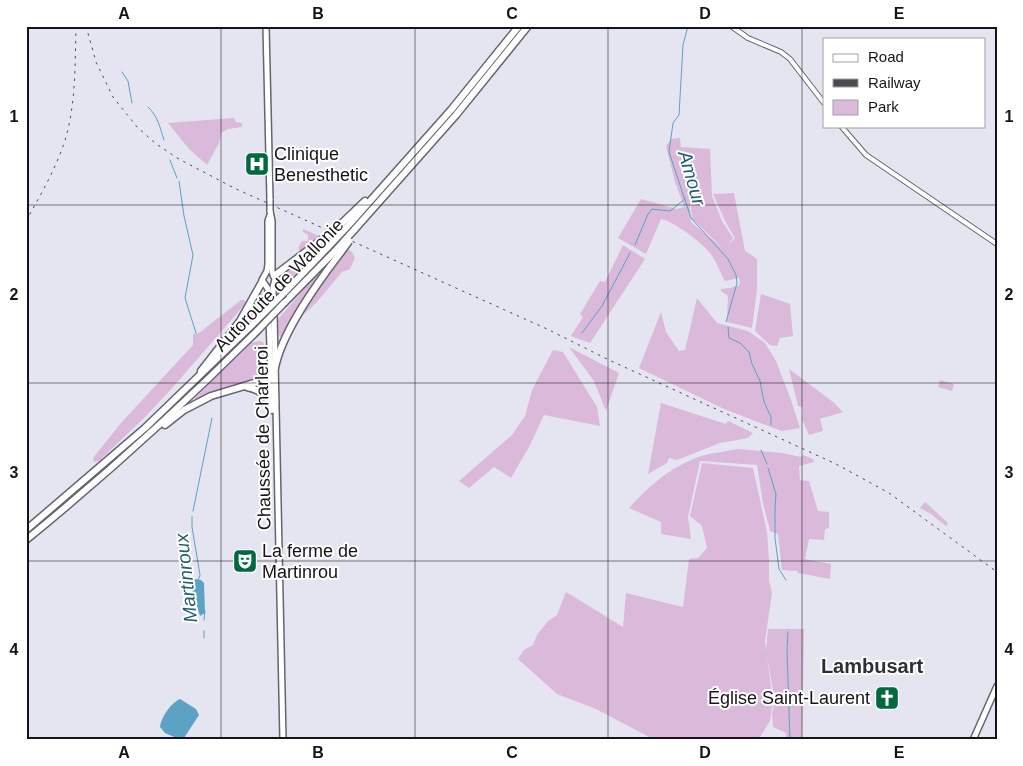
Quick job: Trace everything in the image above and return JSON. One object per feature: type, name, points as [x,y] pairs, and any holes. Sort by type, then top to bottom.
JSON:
[{"type":"highway","name":"Autoroute de Wallonie","points":[[26,530],[56,506],[199,378],[258,320],[329,246],[344,225],[379,192],[450,110],[518,26]]},
{"type":"highway","name":"Autoroute de Wallonie","points":[[26,540],[151,432],[351,239],[354,230],[456,115],[528,26]]},
{"type":"highway","points":[[274,276],[344,225]]},
{"type":"highway","points":[[275,370],[284,344],[309,298],[339,251]]},
{"type":"highway","points":[[277,266],[286,268]]},
{"type":"highway","points":[[199,378],[203,368],[240,321],[264,284]]},
{"type":"highway","points":[[272,343],[280,346],[284,344]]},
{"type":"highway","points":[[151,432],[161,428],[184,410],[202,400],[271,378]]},
{"type":"highway","points":[[244,386],[255,388],[264,394],[272,410]]},
{"type":"main road","points":[[266,26],[270,233],[268,264],[262,278],[264,284],[273,285],[275,279],[272,270],[272,244]]},
{"type":"main road","points":[[270,233],[274,263],[277,266]]},
{"type":"main road","points":[[265,274],[270,273],[274,276]]},
{"type":"main road","name":"Chaussée de Charleroi","points":[[264,284],[268,291],[275,370],[282,740]]},
{"type":"main road","name":"Chaussée de Charleroi","points":[[273,285],[271,378],[282,740]]},
{"type":"main road","points":[[271,378],[275,370]]},
{"type":"main road","points":[[973,740],[997,686]]},
{"type":"street","points":[[731,26],[748,38],[781,52],[790,59],[823,102]]},
{"type":"street","points":[[843,128],[866,155],[997,244]]},
{"type":"green space","points":[[234,118],[236,122],[242,123],[242,127],[228,129],[221,133],[219,143],[207,165],[189,149],[168,123]]},
{"type":"green space","points":[[680,138],[681,147],[710,149],[712,196],[722,221],[733,238],[729,244],[735,238],[713,194],[734,193],[745,251],[757,259],[757,289],[752,328],[727,322],[728,296],[721,289],[740,285],[739,278],[725,281],[710,253],[680,228],[661,219],[646,254],[618,238],[641,199],[677,209],[690,205],[691,222],[724,249],[692,219],[691,204],[684,206],[675,182],[666,146],[671,139]]},
{"type":"green space","points":[[303,229],[319,236],[301,252],[298,248],[302,241],[308,241],[308,235],[303,232]]},
{"type":"green space","points":[[321,242],[324,244],[283,287],[278,288],[276,286],[277,277]]},
{"type":"green space","points":[[623,245],[645,259],[590,343],[571,336],[583,317],[580,314],[600,281],[605,282]]},
{"type":"green space","points":[[348,249],[355,258],[350,269],[342,272],[316,303],[302,316],[330,270]]},
{"type":"green space","points":[[322,269],[325,270],[283,339],[281,338],[278,333],[278,319]]},
{"type":"green space","points":[[261,291],[260,304],[251,320],[228,343],[259,292]]},
{"type":"green space","points":[[761,294],[790,304],[793,336],[780,338],[777,346],[770,345],[755,331]]},
{"type":"green space","points":[[697,298],[717,323],[748,331],[765,343],[776,361],[800,428],[782,431],[763,424],[724,409],[639,368],[661,312],[666,332],[679,351],[685,350]]},
{"type":"green space","points":[[241,300],[244,300],[246,303],[174,386],[99,461],[94,462],[93,458],[121,423],[193,345],[193,334],[199,333]]},
{"type":"green space","points":[[263,342],[265,347],[267,378],[195,400],[251,343]]},
{"type":"green space","points":[[569,347],[619,373],[606,411],[594,381]]},
{"type":"green space","points":[[553,350],[563,352],[597,407],[600,426],[544,415],[530,445],[511,478],[494,467],[469,488],[459,481],[512,435],[525,416],[532,390]]},
{"type":"green space","points":[[789,369],[833,402],[843,412],[820,419],[823,431],[809,435],[802,419],[802,407],[798,406]]},
{"type":"green space","points":[[940,380],[954,384],[952,391],[938,387]]},
{"type":"green space","points":[[661,403],[726,424],[728,421],[753,433],[748,438],[720,443],[677,460],[669,458],[667,463],[648,474]]},
{"type":"green space","points":[[738,449],[782,453],[801,457],[803,455],[813,459],[814,462],[799,466],[800,480],[809,481],[818,511],[829,512],[829,528],[825,529],[824,540],[809,539],[805,559],[831,564],[830,579],[798,573],[797,571],[782,570],[778,534],[770,531],[757,465],[700,461],[688,517],[691,539],[661,534],[661,522],[629,508],[658,480],[684,463],[704,455]]},
{"type":"green space","points":[[702,463],[753,468],[767,532],[769,580],[772,593],[765,641],[766,651],[768,629],[804,629],[802,740],[786,740],[786,733],[773,727],[772,714],[775,701],[767,656],[773,702],[770,721],[758,740],[655,740],[596,709],[557,694],[518,659],[524,650],[533,645],[537,635],[548,621],[557,615],[566,592],[623,627],[626,593],[683,607],[689,559],[698,558],[707,548],[702,526],[690,516]]},
{"type":"green space","points":[[925,502],[948,523],[946,526],[920,508]]},
{"type":"water","points":[[195,579],[201,580],[204,583],[205,613],[200,616],[192,591],[192,583]]},
{"type":"water","points":[[180,699],[196,709],[199,715],[181,740],[165,733],[160,727],[167,711]]},
{"type":"waterway","name":"Amour","points":[[688,26],[683,45],[679,115],[673,123],[669,152],[691,218],[728,259],[736,275],[737,283],[726,322]]},
{"type":"waterway","name":"Martinroux","points":[[122,72],[128,81],[132,103]]},
{"type":"waterway","name":"Martinroux","points":[[148,107],[156,118],[164,140]]},
{"type":"waterway","name":"Martinroux","points":[[170,160],[177,178]]},
{"type":"waterway","name":"Martinroux","points":[[179,181],[184,216],[193,255],[185,298],[196,333]]},
{"type":"waterway","points":[[635,245],[652,209],[670,211],[685,199]]},
{"type":"waterway","points":[[582,333],[602,306],[630,253]]},
{"type":"waterway","name":"Amour","points":[[728,327],[729,338],[740,343],[749,352],[760,381],[764,402],[771,417],[771,425]]},
{"type":"waterway","name":"Martinroux","points":[[193,511],[212,418]]},
{"type":"waterway","name":"Amour","points":[[761,450],[767,464]]},
{"type":"waterway","name":"Amour","points":[[768,468],[776,494],[775,538],[779,569],[786,580]]},
{"type":"waterway","name":"Martinroux","points":[[192,516],[200,575],[198,581]]},
{"type":"waterway","name":"Martinroux","points":[[204,620],[205,611]]},
{"type":"waterway","name":"Martinroux","points":[[204,631],[204,638]]},
{"type":"waterway","name":"Amour","points":[[788,632],[790,740]]},
{"type":"railway","points":[[26,221],[53,170],[66,137],[73,96],[76,26]]},
{"type":"railway","points":[[86,26],[96,62],[113,97],[137,127],[155,143],[177,158],[234,188],[547,329],[609,360],[836,464],[889,493],[997,572]]},
{"type":"place","name":"Clinique Benesthetic","points":[[257,164]]},
{"type":"place","name":"La ferme de Martinrou","points":[[245,561]]},
{"type":"place","name":"Église Saint-Laurent","points":[[887,698]]},
{"type":"district","name":"Lambusart","points":[[872,666]]}]
